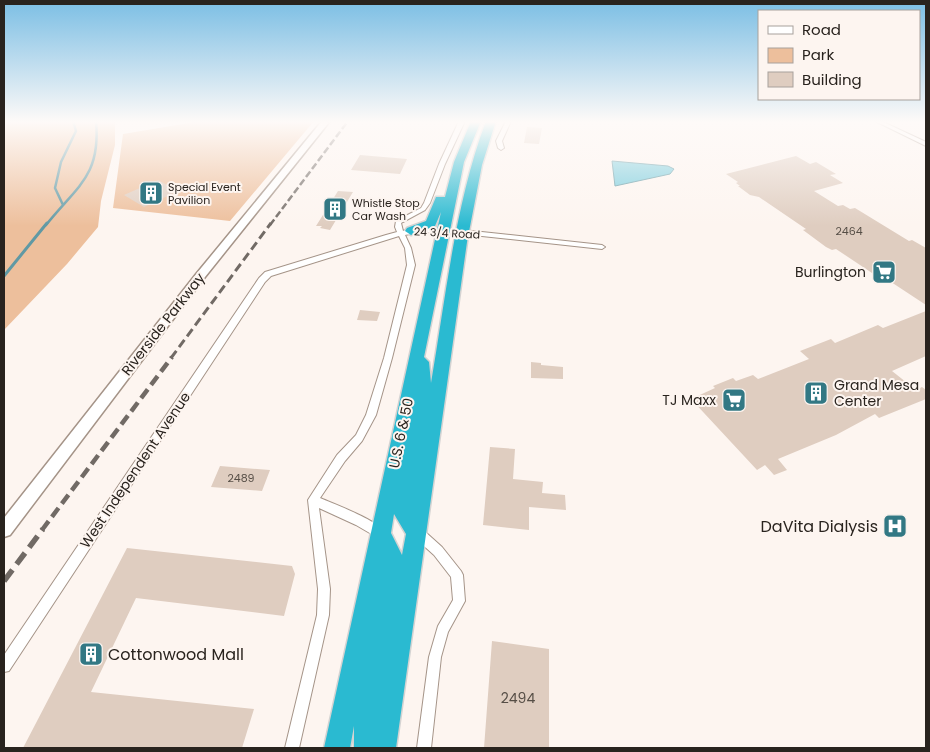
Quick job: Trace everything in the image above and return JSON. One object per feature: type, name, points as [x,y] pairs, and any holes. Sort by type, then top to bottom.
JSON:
[{"type":"highway","points":[[406,232],[432,223],[450,163],[457,156]]},
{"type":"highway","name":"U.S. 6 & 50","points":[[337,748],[420,338],[445,220],[461,156]]},
{"type":"highway","points":[[466,156],[468,162],[454,223],[459,230],[466,232]]},
{"type":"highway","name":"U.S. 6 & 50","points":[[383,748],[416,532],[480,156]]},
{"type":"highway","points":[[416,532],[404,513],[404,487],[423,385],[420,338]]},
{"type":"highway","points":[[368,748],[367,724],[393,558],[380,534]]},
{"type":"main road","name":"Riverside Parkway","points":[[4,530],[201,275],[298,156]]},
{"type":"street","points":[[292,748],[323,615],[324,589],[313,500],[341,458],[359,438],[372,415],[411,265],[406,232],[398,222],[423,209],[446,156]]},
{"type":"street","name":"24 3/4 Road","points":[[268,274],[406,232],[466,232],[602,247]]},
{"type":"street","name":"West Independent Avenue","points":[[4,666],[262,280],[268,274]]},
{"type":"street","points":[[313,500],[360,521],[380,534]]},
{"type":"street","points":[[416,532],[438,551],[457,575],[459,601],[442,630],[435,657],[424,748]]},
{"type":"green space","points":[[4,156],[112,156],[101,201],[98,227],[67,264],[4,330]]},
{"type":"green space","points":[[120,156],[285,156],[230,221],[113,208]]},
{"type":"water","points":[[612,161],[668,166],[674,169],[670,174],[615,186]]},
{"type":"building","points":[[359,156],[407,159],[400,174],[351,170]]},
{"type":"building","points":[[796,156],[810,164],[816,162],[836,174],[830,175],[843,183],[814,191],[838,206],[843,205],[850,209],[855,208],[909,241],[912,240],[926,248],[926,305],[888,280],[884,281],[836,249],[832,250],[826,247],[803,230],[806,229],[759,197],[750,195],[738,186],[740,186],[736,183],[738,182],[726,174]]},
{"type":"building","name":"Special Event Pavilion","points":[[158,180],[178,191],[144,207],[124,195]]},
{"type":"building","name":"Whistle Stop Car Wash","points":[[338,191],[353,192],[330,230],[320,228],[322,226],[316,226]]},
{"type":"building","points":[[360,310],[380,312],[377,321],[357,320]]},
{"type":"building","name":"Grand Mesa Center","points":[[926,311],[926,356],[892,371],[916,390],[922,387],[926,390],[926,399],[879,418],[875,414],[836,435],[778,459],[787,470],[774,475],[765,465],[757,470],[691,399],[715,388],[713,386],[733,378],[736,381],[753,375],[758,379],[809,359],[800,351],[831,339],[835,343],[878,325],[883,328]]},
{"type":"building","points":[[531,362],[563,367],[563,379],[531,378]]},
{"type":"building","points":[[490,447],[515,449],[513,479],[543,482],[542,493],[565,495],[566,510],[529,507],[529,530],[483,525]]},
{"type":"building","points":[[220,466],[270,470],[262,491],[211,487]]},
{"type":"building","name":"Cottonwood Mall","points":[[127,548],[292,566],[295,574],[284,616],[136,598],[91,692],[254,709],[242,748],[23,748]]},
{"type":"building","points":[[492,641],[549,649],[549,748],[484,748]]},
{"type":"waterway","points":[[63,205],[55,188],[64,156]]},
{"type":"waterway","points":[[46,225],[77,189],[91,168],[95,156]]},
{"type":"waterway","points":[[4,276],[47,223]]},
{"type":"railway","points":[[270,225],[322,156]]},
{"type":"railway","points":[[171,358],[271,223]]},
{"type":"railway","points":[[42,530],[172,357]]},
{"type":"railway","points":[[4,581],[43,529]]},
{"type":"place","name":"Special Event Pavilion","points":[[151,193]]},
{"type":"place","name":"Whistle Stop Car Wash","points":[[335,209]]},
{"type":"place","name":"Burlington","points":[[884,272]]},
{"type":"place","name":"Grand Mesa Center","points":[[816,393]]},
{"type":"place","name":"TJ Maxx","points":[[734,400]]},
{"type":"place","name":"DaVita Dialysis","points":[[895,526]]},
{"type":"place","name":"Cottonwood Mall","points":[[91,654]]}]
